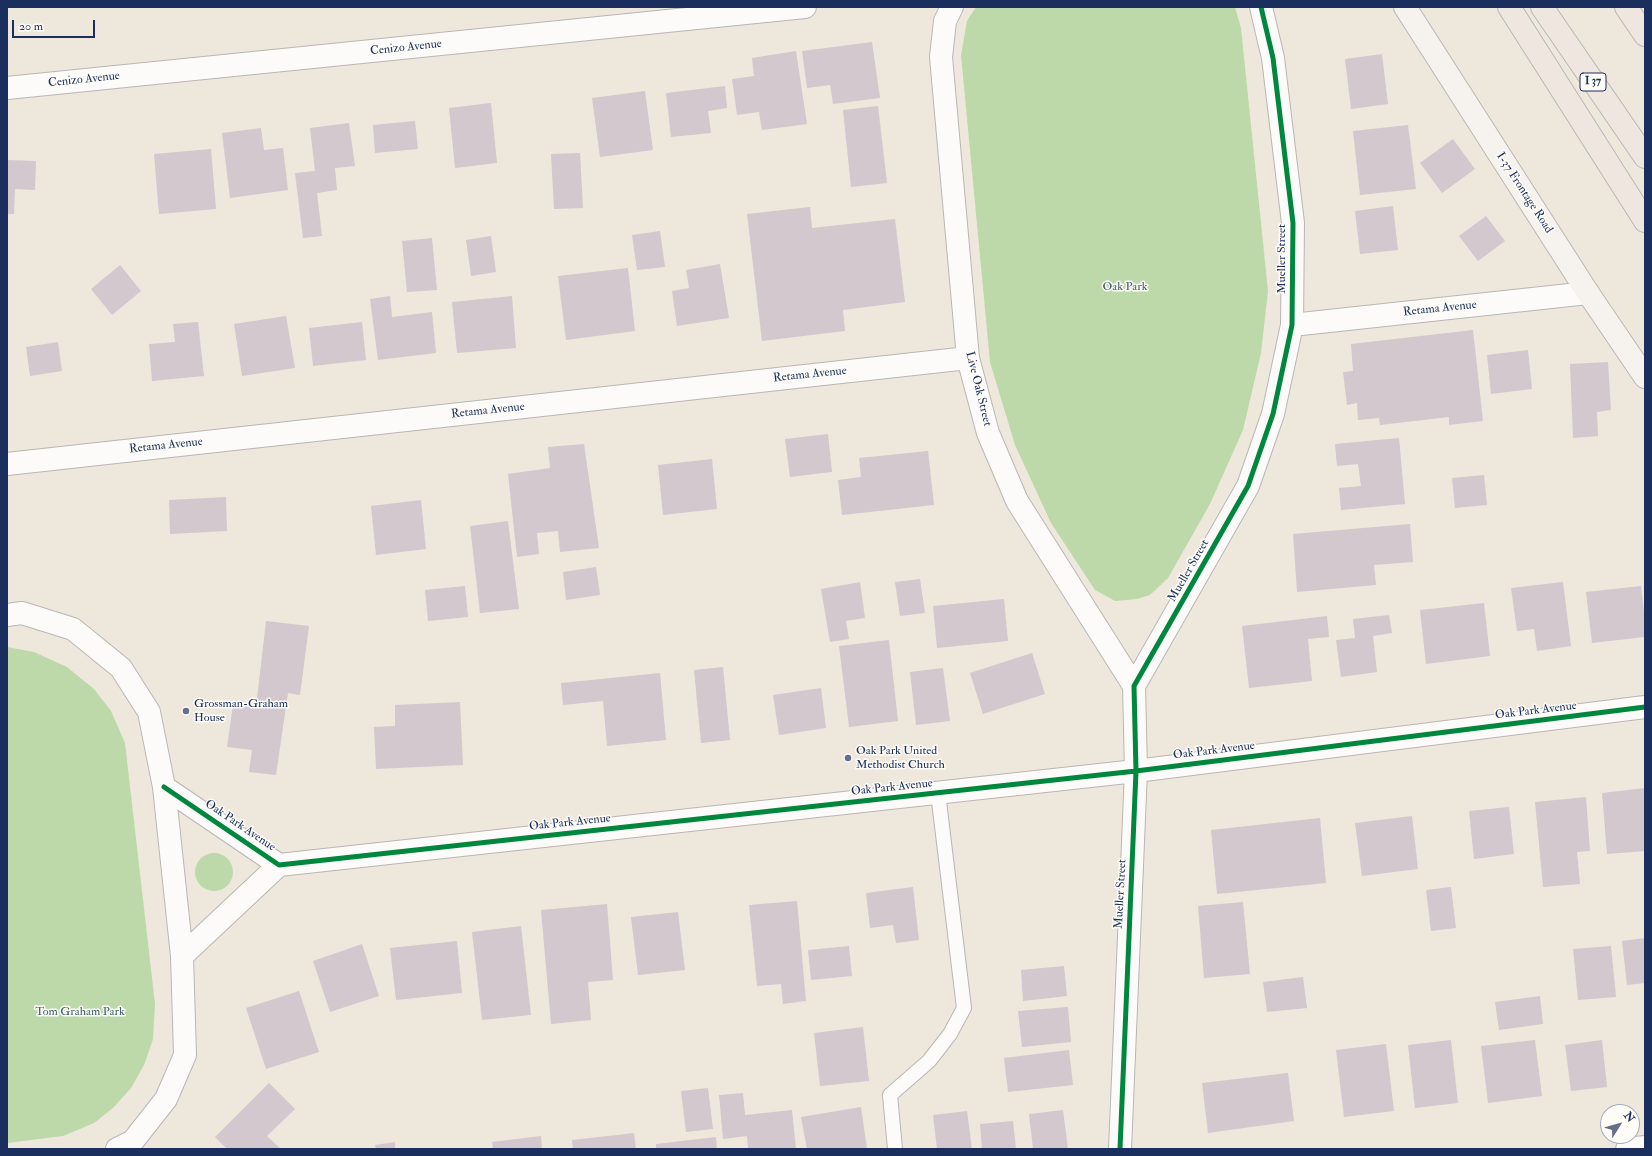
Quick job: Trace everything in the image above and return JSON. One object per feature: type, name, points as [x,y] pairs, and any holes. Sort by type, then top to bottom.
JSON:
[{"type":"highway","points":[[1509,7],[1645,221]]},
{"type":"highway","name":"I 37","points":[[1542,7],[1645,157]]},
{"type":"highway","points":[[1626,7],[1645,35]]},
{"type":"main road","name":"I-37 Frontage Road","points":[[1405,7],[1588,293],[1645,376]]},
{"type":"street","name":"Cenizo Avenue","points":[[7,88],[805,7]]},
{"type":"street","name":"Live Oak Street","points":[[952,7],[945,21],[941,57],[968,358],[988,432],[1017,501],[1134,686]]},
{"type":"street","name":"Mueller Street","points":[[1120,1149],[1136,771],[1134,686],[1248,486],[1273,414],[1292,325],[1293,223],[1273,58],[1261,7]]},
{"type":"street","name":"Retama Avenue","points":[[1292,325],[1588,293]]},
{"type":"street","name":"Retama Avenue","points":[[7,464],[968,358]]},
{"type":"street","points":[[7,615],[22,613],[73,629],[121,668],[149,712],[164,787],[182,956],[185,1055],[166,1099],[133,1141],[117,1149]]},
{"type":"street","name":"Oak Park Avenue","points":[[182,956],[279,865],[1136,771],[1645,707]]},
{"type":"street","name":"Oak Park Avenue","points":[[164,787],[279,865]]},
{"type":"street","points":[[1626,1149],[1645,1147]]},
{"type":"lane","points":[[895,1149],[890,1095],[929,1061],[950,1034],[964,1008],[938,793]]},
{"type":"green space","name":"Oak Park","points":[[976,7],[1235,7],[1241,28],[1268,291],[1261,353],[1243,430],[1210,504],[1168,578],[1150,595],[1137,599],[1115,601],[1095,590],[1051,523],[1015,445],[990,362],[961,55],[967,21]]},
{"type":"green space","name":"Tom Graham Park","points":[[7,647],[34,652],[67,667],[94,689],[111,711],[125,743],[155,1004],[153,1039],[144,1065],[131,1088],[113,1108],[94,1123],[63,1136],[7,1143]]},
{"type":"green space","points":[[214,853],[227,859],[233,872],[227,885],[214,891],[201,885],[195,872],[201,859]]},
{"type":"building","points":[[872,42],[880,98],[833,104],[830,85],[807,88],[802,51]]},
{"type":"building","points":[[796,51],[807,124],[762,130],[759,112],[737,115],[732,79],[754,76],[752,58]]},
{"type":"building","points":[[1382,54],[1388,104],[1351,109],[1345,59]]},
{"type":"building","points":[[725,86],[727,108],[708,111],[711,133],[671,137],[666,93]]},
{"type":"building","points":[[645,91],[653,150],[600,157],[592,98]]},
{"type":"building","points":[[491,103],[497,163],[455,168],[449,108]]},
{"type":"building","points":[[878,106],[887,183],[851,187],[843,110]]},
{"type":"building","points":[[415,121],[418,149],[375,153],[373,125]]},
{"type":"building","points":[[349,123],[355,166],[335,168],[337,190],[317,193],[322,236],[303,238],[295,173],[315,171],[310,128]]},
{"type":"building","points":[[1408,125],[1416,189],[1360,195],[1353,131]]},
{"type":"building","points":[[261,128],[264,150],[283,148],[288,190],[230,198],[222,133]]},
{"type":"building","points":[[1453,139],[1475,169],[1442,193],[1420,163]]},
{"type":"building","points":[[211,149],[216,209],[159,214],[154,154]]},
{"type":"building","points":[[580,153],[583,208],[554,209],[551,154]]},
{"type":"building","points":[[7,160],[36,161],[35,190],[15,189],[14,214],[7,214]]},
{"type":"building","points":[[1393,206],[1398,250],[1360,254],[1355,211]]},
{"type":"building","points":[[810,207],[812,228],[895,219],[905,302],[843,310],[845,331],[762,341],[747,214]]},
{"type":"building","points":[[1486,216],[1505,241],[1478,261],[1459,236]]},
{"type":"building","points":[[660,231],[665,267],[637,270],[632,235]]},
{"type":"building","points":[[491,236],[496,272],[471,276],[466,240]]},
{"type":"building","points":[[432,238],[437,290],[407,292],[402,241]]},
{"type":"building","points":[[720,264],[729,318],[677,326],[672,291],[689,288],[686,270]]},
{"type":"building","points":[[120,265],[141,291],[112,315],[91,289]]},
{"type":"building","points":[[628,268],[635,331],[566,340],[558,276]]},
{"type":"building","points":[[390,296],[392,317],[432,312],[436,353],[378,360],[370,299]]},
{"type":"building","points":[[512,296],[516,348],[457,353],[452,302]]},
{"type":"building","points":[[286,316],[295,368],[242,376],[234,324]]},
{"type":"building","points":[[198,322],[204,376],[152,381],[149,344],[175,342],[173,324]]},
{"type":"building","points":[[362,322],[366,360],[313,366],[309,328]]},
{"type":"building","points":[[1473,330],[1483,421],[1449,425],[1449,417],[1380,425],[1379,418],[1358,420],[1357,403],[1347,405],[1343,372],[1353,371],[1351,344]]},
{"type":"building","points":[[58,342],[62,371],[30,376],[26,347]]},
{"type":"building","points":[[1528,350],[1532,389],[1491,394],[1487,355]]},
{"type":"building","points":[[1608,362],[1611,410],[1597,412],[1598,436],[1573,438],[1570,364]]},
{"type":"building","points":[[828,434],[832,472],[790,477],[785,439]]},
{"type":"building","points":[[1399,438],[1405,504],[1341,510],[1339,488],[1361,486],[1358,464],[1337,466],[1335,444]]},
{"type":"building","points":[[584,444],[599,548],[560,552],[558,531],[537,533],[539,554],[517,557],[508,474],[550,468],[548,447]]},
{"type":"building","points":[[928,451],[934,505],[842,515],[838,480],[861,477],[859,458]]},
{"type":"building","points":[[712,459],[717,509],[663,515],[658,465]]},
{"type":"building","points":[[1484,475],[1487,505],[1455,508],[1452,478]]},
{"type":"building","points":[[226,497],[227,531],[170,534],[169,500]]},
{"type":"building","points":[[421,500],[426,549],[376,555],[371,506]]},
{"type":"building","points":[[508,521],[519,609],[480,613],[470,526]]},
{"type":"building","points":[[1410,524],[1413,562],[1374,565],[1376,585],[1297,592],[1293,534]]},
{"type":"building","points":[[596,567],[600,595],[566,600],[563,572]]},
{"type":"building","points":[[920,579],[925,613],[900,616],[895,582]]},
{"type":"building","points":[[860,582],[865,618],[846,621],[849,639],[830,642],[821,589]]},
{"type":"building","points":[[1563,582],[1571,646],[1537,651],[1534,629],[1517,631],[1511,588]]},
{"type":"building","points":[[465,586],[468,617],[428,621],[425,590]]},
{"type":"building","points":[[1641,586],[1645,621],[1645,637],[1592,643],[1586,592]]},
{"type":"building","points":[[1004,599],[1008,641],[937,648],[933,606]]},
{"type":"building","points":[[1484,603],[1490,656],[1426,664],[1420,610]]},
{"type":"building","points":[[1389,615],[1392,633],[1373,636],[1377,672],[1341,677],[1336,640],[1355,638],[1353,619]]},
{"type":"building","points":[[1327,616],[1329,637],[1308,639],[1312,681],[1249,688],[1242,626]]},
{"type":"building","points":[[266,621],[309,626],[300,695],[288,693],[276,775],[249,772],[252,750],[227,747],[233,705],[256,707]]},
{"type":"building","points":[[889,640],[898,721],[849,727],[839,646]]},
{"type":"building","points":[[1032,653],[1045,694],[983,714],[970,673]]},
{"type":"building","points":[[723,667],[730,740],[701,743],[694,670]]},
{"type":"building","points":[[943,668],[950,721],[916,725],[910,672]]},
{"type":"building","points":[[660,673],[666,740],[607,746],[603,701],[563,705],[561,683]]},
{"type":"building","points":[[821,688],[826,728],[779,735],[773,695]]},
{"type":"building","points":[[460,702],[463,765],[376,769],[374,727],[395,726],[395,705]]},
{"type":"building","points":[[1645,788],[1645,851],[1607,854],[1602,793]]},
{"type":"building","points":[[1586,797],[1590,851],[1577,852],[1580,884],[1543,887],[1535,802]]},
{"type":"building","points":[[1509,807],[1514,854],[1474,859],[1469,811]]},
{"type":"building","points":[[1412,816],[1418,869],[1362,876],[1355,823]]},
{"type":"building","points":[[1320,818],[1326,883],[1217,894],[1211,830]]},
{"type":"building","points":[[913,887],[919,940],[896,943],[893,925],[870,928],[866,893]]},
{"type":"building","points":[[1451,887],[1456,928],[1431,931],[1426,890]]},
{"type":"building","points":[[797,901],[806,1001],[783,1004],[781,984],[757,986],[749,905]]},
{"type":"building","points":[[1243,902],[1250,974],[1204,978],[1198,906]]},
{"type":"building","points":[[607,904],[613,980],[588,982],[591,1020],[551,1024],[541,910]]},
{"type":"building","points":[[678,912],[685,970],[638,975],[631,917]]},
{"type":"building","points":[[521,926],[531,1015],[482,1020],[472,932]]},
{"type":"building","points":[[1645,938],[1645,983],[1627,985],[1622,941]]},
{"type":"building","points":[[457,941],[462,993],[396,1000],[390,948]]},
{"type":"building","points":[[362,944],[379,996],[330,1012],[313,961]]},
{"type":"building","points":[[849,946],[852,976],[811,980],[808,950]]},
{"type":"building","points":[[1611,946],[1616,997],[1578,1000],[1573,949]]},
{"type":"building","points":[[1064,966],[1067,996],[1023,1001],[1021,970]]},
{"type":"building","points":[[1303,977],[1307,1008],[1267,1012],[1263,982]]},
{"type":"building","points":[[299,991],[319,1052],[266,1069],[246,1008]]},
{"type":"building","points":[[1540,996],[1543,1024],[1499,1030],[1495,1002]]},
{"type":"building","points":[[1068,1007],[1071,1042],[1022,1047],[1018,1011]]},
{"type":"building","points":[[863,1027],[869,1081],[820,1086],[814,1033]]},
{"type":"building","points":[[1451,1040],[1458,1103],[1415,1108],[1408,1045]]},
{"type":"building","points":[[1535,1040],[1542,1096],[1488,1103],[1481,1046]]},
{"type":"building","points":[[1602,1040],[1607,1087],[1571,1091],[1565,1045]]},
{"type":"building","points":[[1386,1044],[1394,1111],[1344,1117],[1336,1050]]},
{"type":"building","points":[[1069,1050],[1073,1085],[1008,1092],[1004,1058]]},
{"type":"building","points":[[1288,1073],[1294,1121],[1208,1133],[1202,1083]]},
{"type":"building","points":[[269,1083],[295,1109],[267,1136],[281,1149],[227,1149],[215,1137]]},
{"type":"building","points":[[708,1088],[713,1129],[686,1132],[681,1091]]},
{"type":"building","points":[[743,1093],[745,1115],[792,1110],[796,1149],[748,1149],[747,1136],[723,1139],[719,1095]]},
{"type":"building","points":[[861,1107],[867,1149],[807,1149],[801,1117]]},
{"type":"building","points":[[1063,1110],[1068,1149],[1033,1149],[1029,1114]]},
{"type":"building","points":[[967,1111],[972,1149],[937,1149],[933,1115]]},
{"type":"building","points":[[1013,1121],[1016,1149],[982,1149],[980,1124]]},
{"type":"building","points":[[634,1133],[636,1149],[573,1149],[572,1140]]},
{"type":"building","points":[[541,1136],[542,1149],[493,1149],[492,1142]]},
{"type":"building","points":[[716,1137],[717,1149],[656,1149],[656,1144]]},
{"type":"building","points":[[395,1142],[395,1149],[376,1149],[375,1145]]},
{"type":"cycle path","points":[[1120,1149],[1136,771],[1134,686],[1248,486],[1273,414],[1292,325],[1293,223],[1273,58],[1261,7]]},
{"type":"cycle path","points":[[164,787],[279,865],[1136,771],[1645,707]]},
{"type":"place","name":"Grossman-Graham House","points":[[186,711]]},
{"type":"place","name":"Oak Park United Methodist Church","points":[[848,758]]}]
